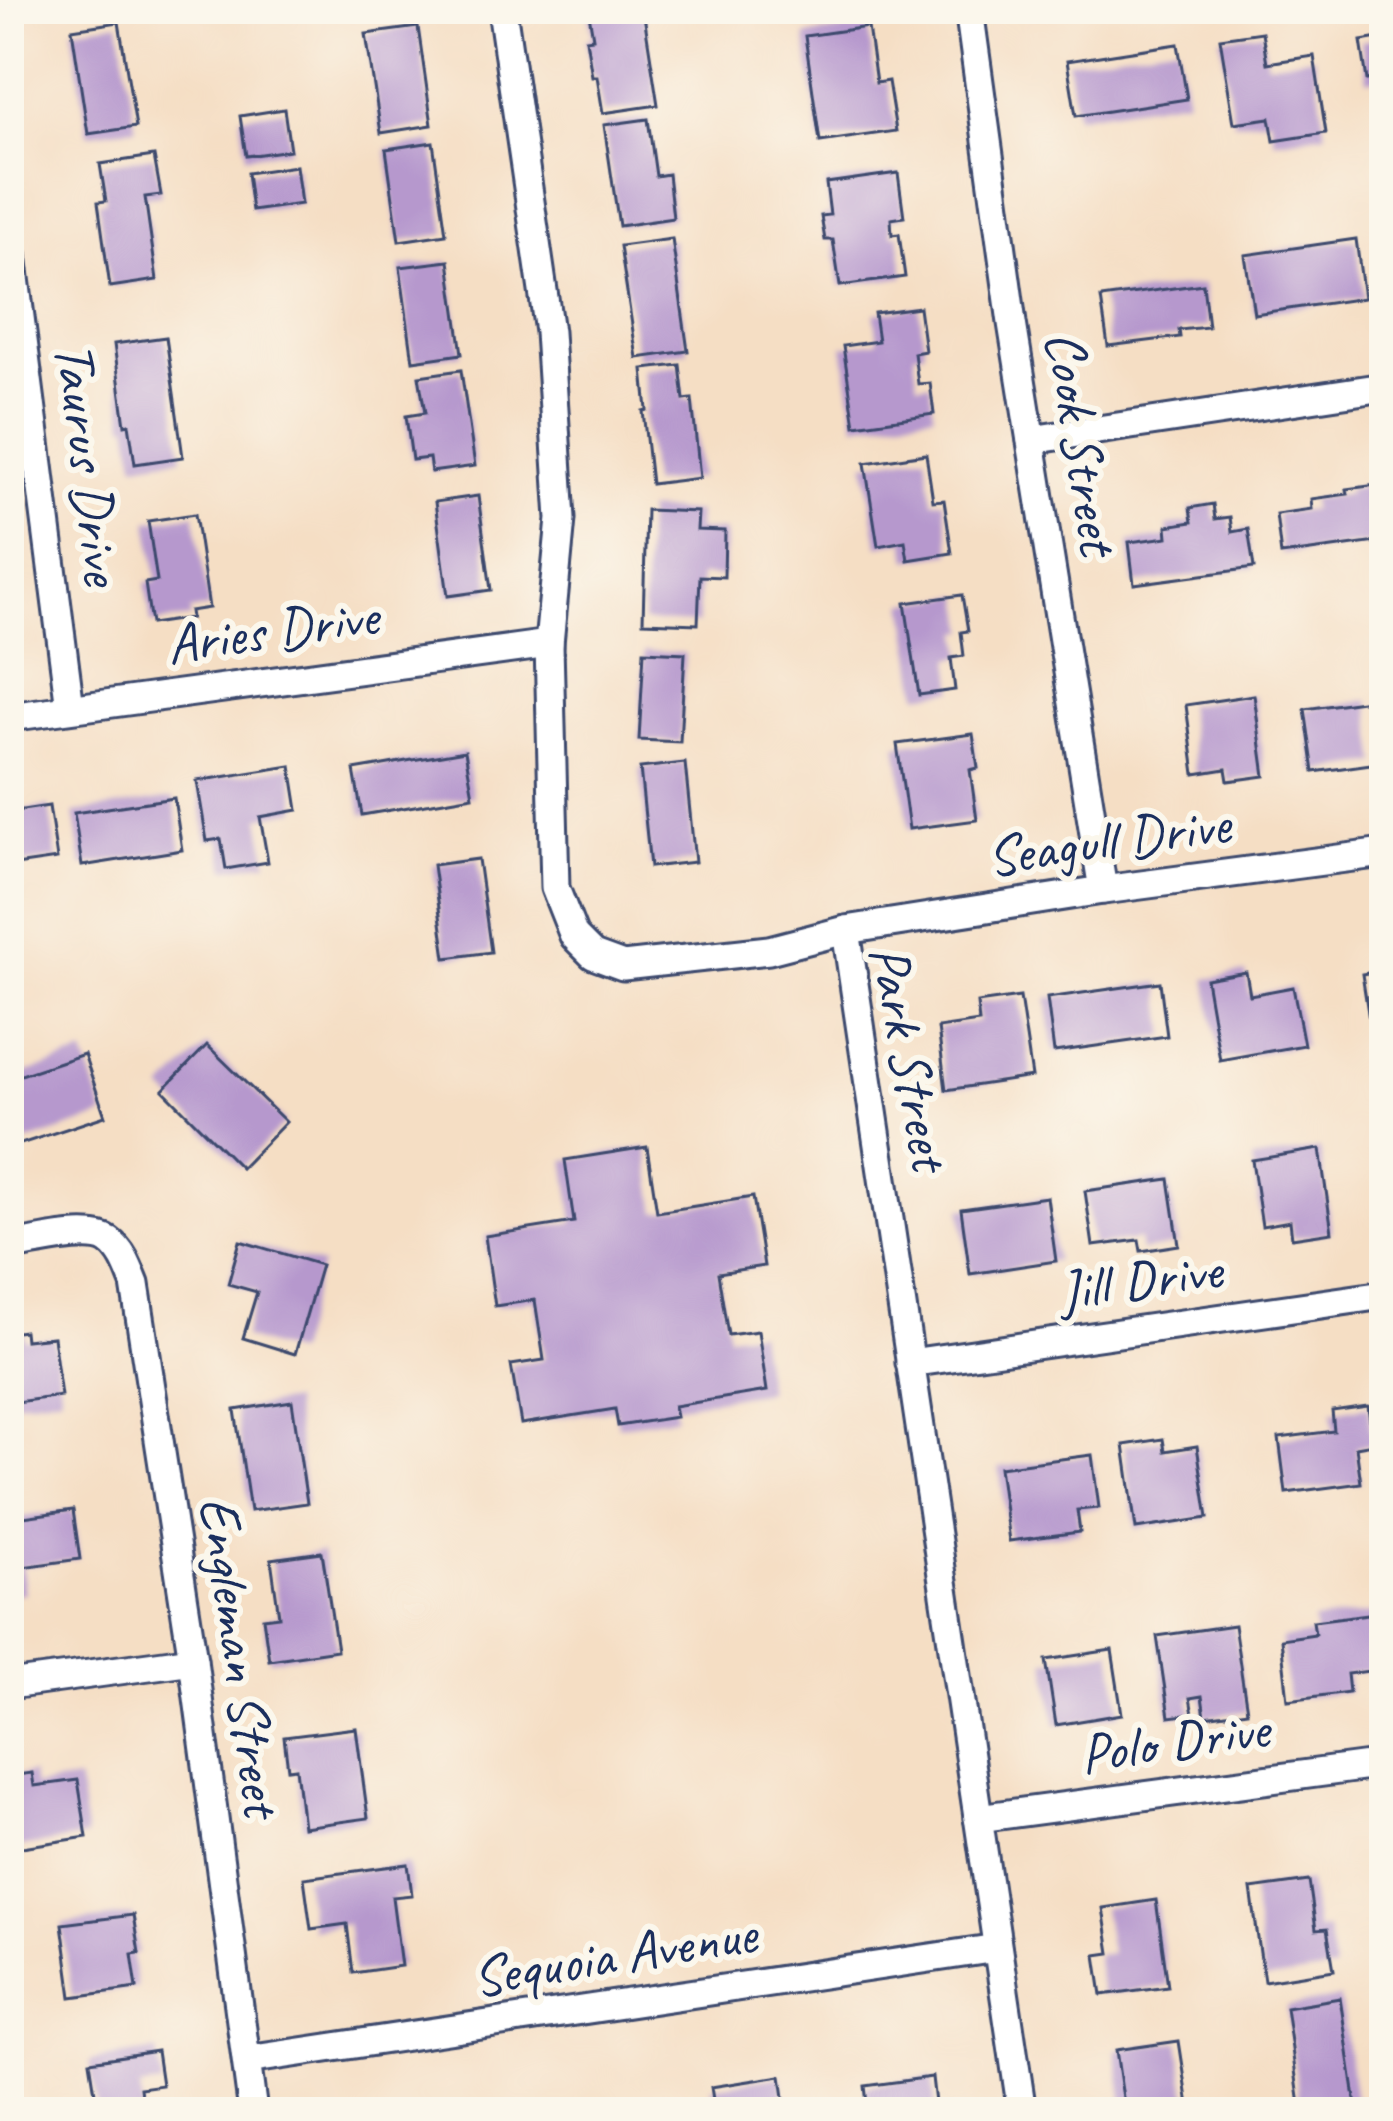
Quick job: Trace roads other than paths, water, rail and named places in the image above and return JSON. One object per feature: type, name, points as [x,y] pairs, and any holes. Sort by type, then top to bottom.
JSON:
[{"type":"street","name":"Park Street","points":[[502,9],[549,332],[561,519],[549,644],[556,888],[574,936],[593,955],[623,965],[769,950],[846,929],[1022,2112]]},
{"type":"street","name":"Cook Street","points":[[969,9],[1103,890]]},
{"type":"street","name":"Taurus Drive","points":[[9,230],[70,708]]},
{"type":"street","points":[[1031,440],[1384,387]]},
{"type":"street","name":"Aries Drive","points":[[9,717],[549,644]]},
{"type":"street","name":"Seagull Drive","points":[[846,929],[1384,853]]},
{"type":"street","name":"Engleman Street","points":[[9,1246],[92,1235],[108,1240],[124,1257],[135,1284],[193,1660],[253,2112]]},
{"type":"street","name":"Jill Drive","points":[[910,1363],[1384,1295]]},
{"type":"street","points":[[9,1685],[193,1660]]},
{"type":"street","name":"Polo Drive","points":[[978,1818],[1384,1766]]},
{"type":"street","name":"Sequoia Avenue","points":[[247,2060],[997,1948]]}]
